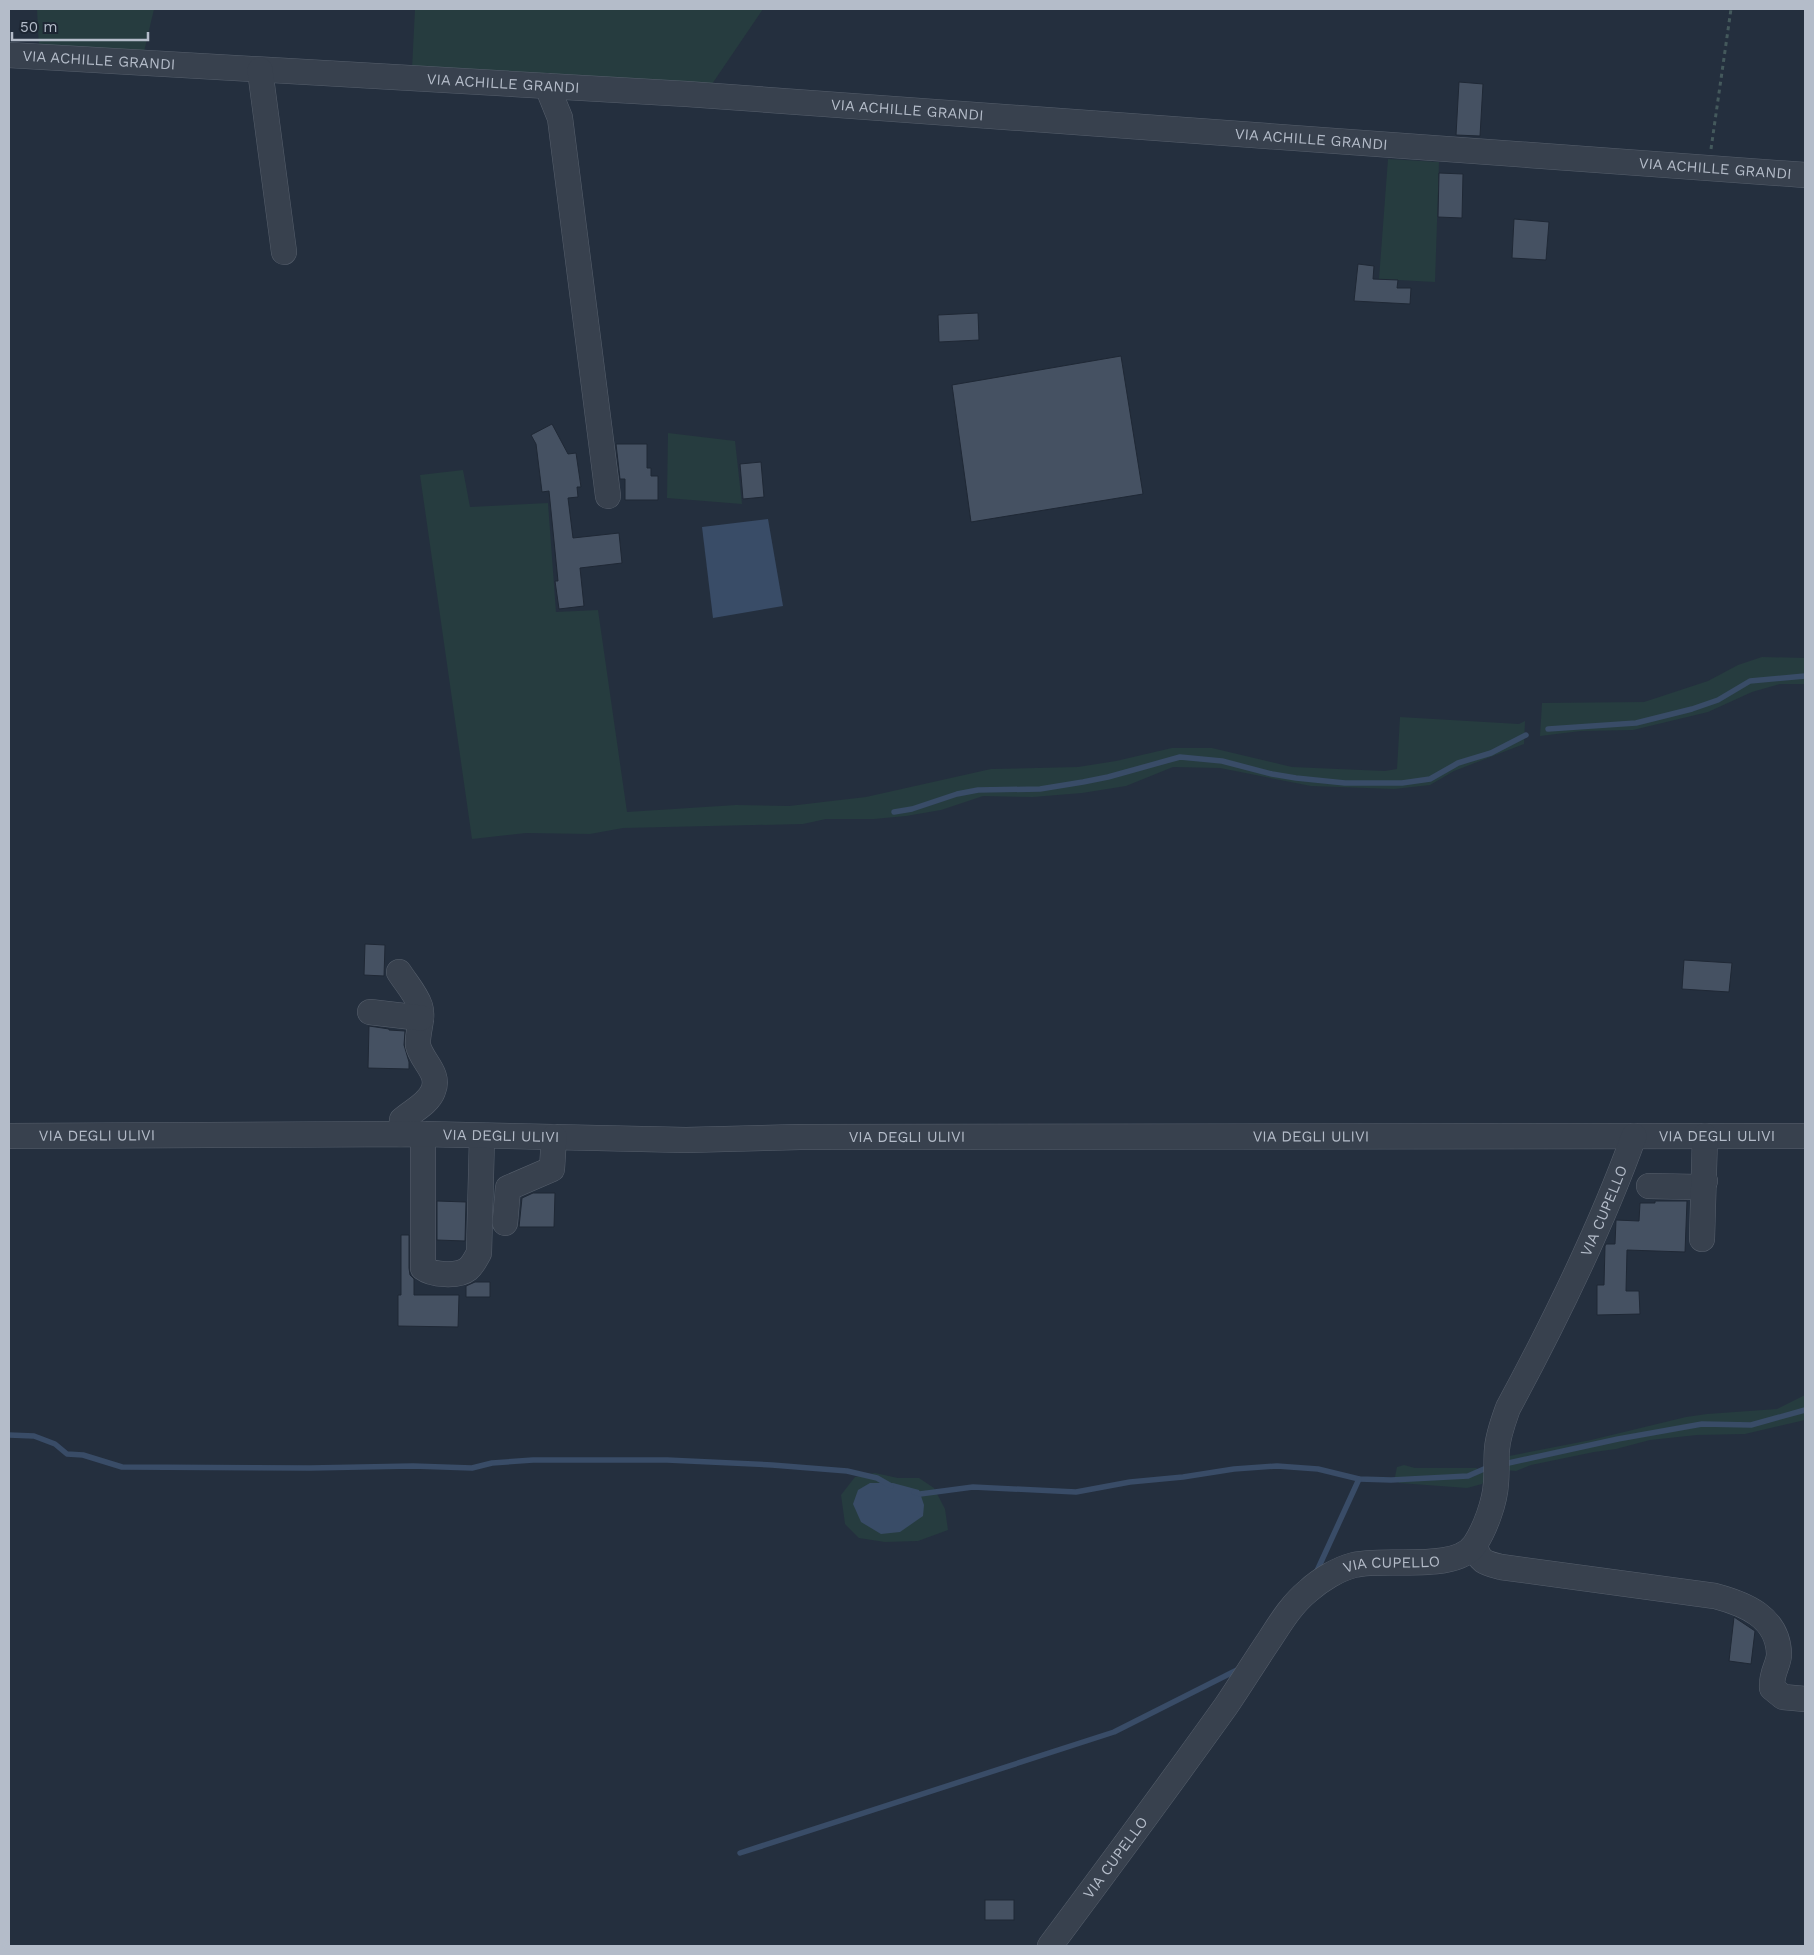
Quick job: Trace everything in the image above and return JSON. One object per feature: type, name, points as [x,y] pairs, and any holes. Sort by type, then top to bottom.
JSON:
[{"type":"street","name":"VIA ACHILLE GRANDI","points":[[9,56],[695,95],[1805,175]]},
{"type":"street","points":[[260,70],[284,252]]},
{"type":"street","points":[[548,86],[560,118],[608,496]]},
{"type":"street","points":[[399,972],[420,1006],[421,1018],[418,1044],[423,1057],[431,1067],[434,1078],[434,1090],[428,1100],[402,1120],[412,1134],[423,1268],[429,1272],[461,1273],[470,1268],[479,1253],[482,1136]]},
{"type":"street","points":[[370,1012],[421,1018]]},
{"type":"street","name":"VIA DEGLI ULIVI","points":[[9,1136],[412,1134],[686,1140],[800,1137],[1805,1136]]},
{"type":"street","name":"VIA CUPELLO","points":[[1050,1946],[1145,1819],[1227,1704],[1287,1613],[1308,1591],[1330,1576],[1353,1565],[1385,1561],[1437,1561],[1451,1559],[1465,1555],[1475,1545],[1493,1506],[1496,1486],[1497,1448],[1508,1408],[1563,1302],[1602,1215],[1634,1136]]},
{"type":"street","points":[[1702,1239],[1705,1136]]},
{"type":"street","points":[[505,1223],[508,1188],[552,1169],[554,1137]]},
{"type":"street","points":[[1649,1186],[1698,1187],[1705,1181]]},
{"type":"street","points":[[1475,1545],[1477,1556],[1486,1563],[1501,1568],[1715,1596],[1745,1606],[1760,1614],[1769,1622],[1777,1642],[1779,1656],[1772,1677],[1772,1688],[1784,1697],[1805,1699]]},
{"type":"path","points":[[1708,169],[1731,9]]},
{"type":"green space","points":[[37,9],[154,9],[144,52],[39,47]]},
{"type":"green space","points":[[415,9],[763,9],[710,87],[412,69]]},
{"type":"green space","points":[[1388,159],[1439,162],[1435,282],[1379,279]]},
{"type":"green space","points":[[668,433],[735,441],[742,504],[667,498]]},
{"type":"green space","points":[[463,470],[470,507],[548,503],[556,612],[598,610],[627,812],[736,805],[789,806],[866,797],[991,769],[1078,767],[1116,761],[1172,748],[1212,748],[1292,767],[1385,771],[1397,769],[1400,717],[1519,724],[1525,721],[1524,744],[1454,771],[1430,785],[1394,789],[1311,786],[1220,768],[1173,767],[1126,786],[1082,793],[1033,797],[983,796],[941,810],[906,816],[874,819],[826,819],[803,824],[623,828],[590,834],[526,833],[472,839],[420,475]]},
{"type":"green space","points":[[1762,657],[1805,658],[1805,684],[1780,684],[1752,692],[1708,712],[1633,730],[1581,731],[1540,736],[1542,703],[1644,702],[1708,681],[1738,665]]},
{"type":"green space","points":[[1805,1395],[1805,1420],[1745,1434],[1697,1435],[1650,1440],[1616,1449],[1531,1465],[1516,1471],[1504,1470],[1504,1457],[1591,1440],[1686,1417],[1777,1409]]},
{"type":"green space","points":[[1404,1465],[1415,1468],[1476,1468],[1483,1472],[1485,1480],[1482,1484],[1467,1488],[1399,1483],[1395,1477],[1397,1467]]},
{"type":"green space","points":[[875,1473],[898,1478],[919,1478],[934,1488],[945,1509],[948,1530],[918,1541],[885,1542],[859,1538],[845,1524],[841,1495],[855,1477]]},
{"type":"water","points":[[768,519],[783,606],[713,618],[702,527]]},
{"type":"water","points":[[870,1483],[893,1483],[919,1490],[924,1505],[923,1516],[900,1532],[881,1534],[861,1522],[853,1504],[858,1490]]},
{"type":"building","points":[[1459,82],[1483,84],[1480,136],[1456,135]]},
{"type":"building","points":[[1439,173],[1463,174],[1462,218],[1438,217]]},
{"type":"building","points":[[1514,219],[1549,222],[1546,260],[1512,258]]},
{"type":"building","points":[[1358,264],[1374,266],[1373,279],[1398,280],[1397,288],[1411,288],[1410,304],[1354,301]]},
{"type":"building","points":[[978,313],[979,340],[939,342],[938,315]]},
{"type":"building","points":[[1121,356],[1143,494],[971,522],[952,385]]},
{"type":"building","points":[[552,424],[568,454],[576,453],[581,487],[577,487],[578,497],[568,498],[573,538],[619,533],[622,563],[580,568],[584,606],[559,609],[555,581],[558,581],[549,491],[542,492],[536,444],[531,435]]},
{"type":"building","points":[[616,444],[647,444],[647,468],[651,468],[651,476],[658,476],[658,500],[625,500],[625,479],[620,479]]},
{"type":"building","points":[[761,462],[764,497],[743,499],[740,464]]},
{"type":"building","points":[[365,944],[385,945],[384,976],[364,975]]},
{"type":"building","points":[[1684,960],[1732,963],[1729,992],[1682,989]]},
{"type":"building","points":[[369,1026],[405,1031],[404,1045],[409,1069],[368,1068]]},
{"type":"building","points":[[533,1193],[555,1193],[554,1227],[519,1227],[522,1198]]},
{"type":"building","points":[[437,1201],[466,1202],[465,1241],[437,1240]]},
{"type":"building","points":[[1655,1201],[1687,1201],[1685,1252],[1627,1250],[1626,1291],[1639,1291],[1640,1314],[1597,1315],[1597,1285],[1604,1285],[1605,1246],[1606,1244],[1615,1244],[1616,1220],[1639,1221],[1640,1203],[1655,1203]]},
{"type":"building","points":[[401,1235],[409,1235],[409,1268],[410,1275],[414,1279],[414,1295],[459,1295],[458,1327],[398,1326],[398,1295],[401,1295]]},
{"type":"building","points":[[475,1282],[490,1282],[490,1297],[466,1297],[466,1286]]},
{"type":"building","points":[[1734,1617],[1755,1631],[1751,1664],[1729,1661]]},
{"type":"building","points":[[985,1900],[1014,1900],[1014,1920],[985,1920]]},
{"type":"waterway","points":[[1548,729],[1636,723],[1692,709],[1718,700],[1750,681],[1805,676]]},
{"type":"waterway","points":[[894,812],[912,809],[957,794],[978,790],[1040,789],[1083,782],[1180,757],[1222,761],[1296,778],[1345,783],[1402,783],[1430,779],[1458,763],[1491,753],[1526,735]]},
{"type":"waterway","points":[[1504,1464],[1618,1439],[1702,1424],[1751,1425],[1805,1410]]},
{"type":"waterway","points":[[9,1435],[34,1436],[55,1444],[67,1454],[83,1455],[122,1467],[310,1468],[413,1466],[472,1468],[492,1463],[533,1460],[667,1460],[847,1471],[877,1478],[891,1486]]},
{"type":"waterway","points":[[914,1492],[920,1494],[973,1487],[1076,1492],[1130,1482],[1183,1477],[1234,1469],[1277,1466],[1318,1469],[1359,1479],[1391,1480],[1468,1476],[1484,1469]]},
{"type":"waterway","points":[[1316,1573],[1359,1479]]},
{"type":"waterway","points":[[740,1853],[1114,1732],[1237,1670]]}]
